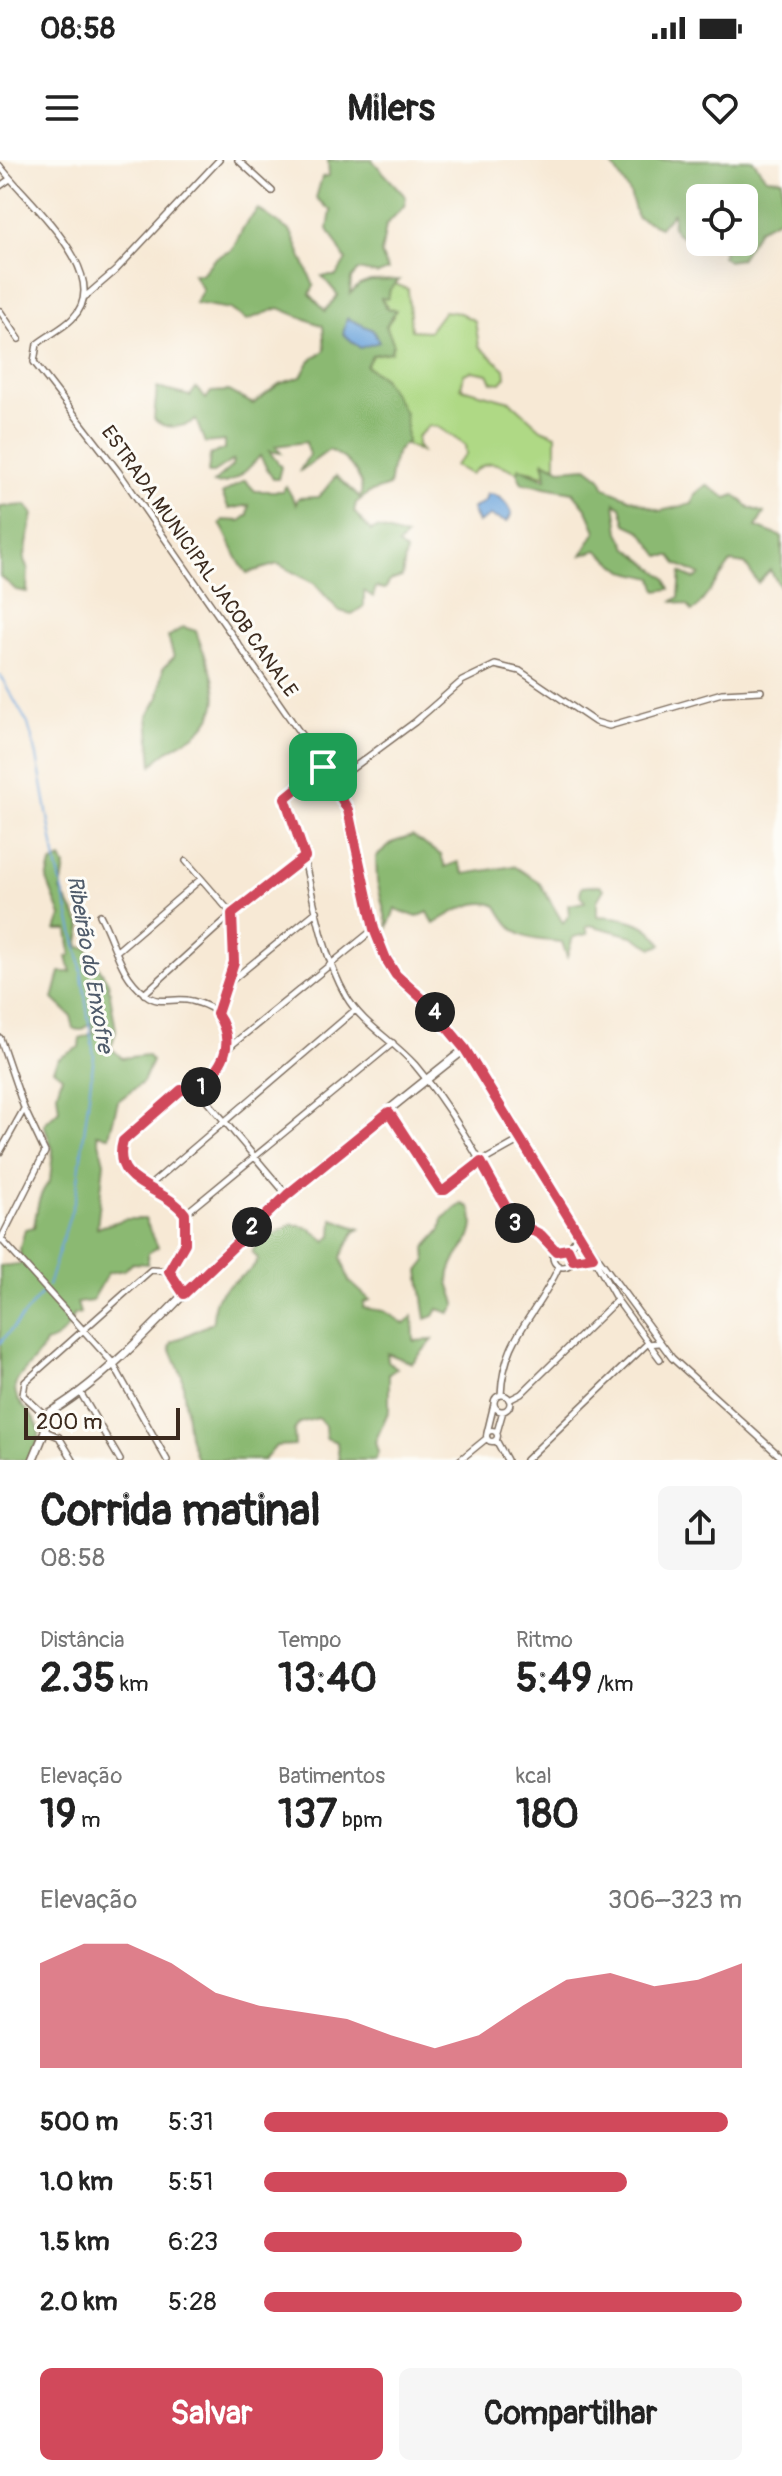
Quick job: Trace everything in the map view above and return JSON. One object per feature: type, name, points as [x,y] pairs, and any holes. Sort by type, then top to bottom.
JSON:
[{"type":"street","points":[[0,166],[52,225],[73,256],[79,267],[85,296],[115,271],[219,160]]},
{"type":"street","points":[[238,160],[272,191]]},
{"type":"street","points":[[0,186],[10,179]]},
{"type":"street","name":"ESTRADA MUNICIPAL JACOB CANALE","points":[[85,296],[72,319],[45,337],[35,351],[34,362],[118,471],[334,782],[348,810],[374,929],[396,975],[426,1002],[465,1049],[580,1233],[659,1343],[700,1387],[746,1423],[782,1458]]},
{"type":"street","points":[[0,311],[19,339]]},
{"type":"street","points":[[334,782],[415,722],[469,676],[495,665],[520,671],[595,722],[609,726],[722,693],[761,691]]},
{"type":"street","points":[[323,767],[285,798],[305,857],[330,964],[355,1010],[393,1043],[426,1080],[481,1162],[513,1220],[541,1235],[556,1251]]},
{"type":"street","points":[[144,994],[232,914],[305,857]]},
{"type":"street","points":[[186,861],[232,914],[234,962],[217,1014],[228,1048]]},
{"type":"street","points":[[116,951],[201,879]]},
{"type":"street","points":[[228,983],[317,911]]},
{"type":"street","points":[[100,915],[121,969],[144,994],[161,1003],[194,1001],[217,1014]]},
{"type":"street","points":[[169,1271],[185,1243],[185,1214],[165,1194],[133,1181],[122,1166],[123,1141],[181,1090],[198,1090],[215,1073],[228,1048],[374,929]]},
{"type":"street","points":[[234,962],[246,967]]},
{"type":"street","points":[[149,1186],[355,1010]]},
{"type":"street","points":[[0,1038],[5,1059],[45,1157],[1,1240],[112,1362],[167,1460]]},
{"type":"street","points":[[185,1214],[393,1043]]},
{"type":"street","points":[[45,1415],[112,1362],[287,1195],[465,1049]]},
{"type":"street","points":[[0,1068],[5,1059]]},
{"type":"street","points":[[198,1090],[287,1195]]},
{"type":"street","points":[[0,1152],[24,1108]]},
{"type":"street","points":[[389,1112],[440,1190],[445,1190],[481,1162],[522,1139]]},
{"type":"street","points":[[556,1251],[568,1249],[580,1233],[617,1300],[660,1359]]},
{"type":"street","points":[[568,1249],[573,1260]]},
{"type":"street","points":[[556,1251],[554,1261],[559,1266]]},
{"type":"street","points":[[559,1266],[593,1257]]},
{"type":"street","points":[[487,1436],[494,1403],[501,1395],[515,1334],[542,1301],[559,1266]]},
{"type":"street","points":[[33,1460],[45,1431],[45,1415],[23,1395],[22,1388],[83,1327],[151,1270],[169,1271]]},
{"type":"street","points":[[169,1271],[184,1294]]},
{"type":"street","points":[[496,1436],[509,1400],[521,1394],[617,1300]]},
{"type":"street","points":[[526,1460],[647,1344],[659,1343]]},
{"type":"street","points":[[79,1391],[120,1460]]},
{"type":"street","points":[[501,1395],[509,1400]]},
{"type":"street","points":[[494,1403],[504,1410]]},
{"type":"street","points":[[45,1431],[59,1437],[73,1460]]},
{"type":"street","points":[[460,1460],[490,1431],[496,1436],[507,1460]]},
{"type":"green space","points":[[328,160],[372,160],[406,197],[404,206],[386,225],[381,254],[388,270],[378,274],[358,270],[351,279],[350,294],[359,285],[370,281],[399,280],[390,289],[388,299],[381,298],[386,308],[396,310],[386,326],[393,342],[391,352],[372,355],[366,366],[383,378],[405,413],[407,442],[395,456],[389,486],[369,493],[356,503],[354,512],[371,531],[377,528],[406,537],[398,545],[406,552],[402,577],[390,581],[385,589],[376,587],[373,597],[364,591],[364,606],[352,614],[339,611],[314,583],[278,564],[247,573],[220,524],[223,520],[240,521],[248,515],[249,505],[229,509],[222,494],[245,480],[255,491],[282,491],[286,486],[296,504],[298,498],[319,497],[336,476],[360,498],[361,483],[349,463],[329,450],[299,472],[309,455],[306,442],[275,446],[281,453],[269,451],[281,467],[278,479],[273,479],[260,456],[233,480],[213,483],[232,466],[233,460],[208,473],[210,455],[225,449],[225,441],[205,443],[196,420],[175,427],[154,419],[157,388],[190,396],[196,388],[206,399],[211,392],[229,391],[253,404],[279,384],[301,377],[309,362],[325,350],[323,326],[279,308],[247,320],[230,309],[195,303],[203,290],[193,274],[202,274],[215,258],[232,250],[244,226],[258,209],[291,232],[314,286],[310,294],[325,311],[338,295],[322,276],[336,276],[346,260],[328,229],[331,211],[316,198],[322,177],[329,176]]},
{"type":"green space","points":[[609,160],[753,160],[766,178],[782,179],[782,217],[758,231],[758,184],[686,184],[686,238],[675,231],[673,213],[660,227],[637,217],[630,193]]},
{"type":"green space","points":[[722,256],[742,256],[740,259],[728,261]]},
{"type":"green space","points":[[395,284],[408,289],[411,330],[429,331],[444,311],[460,313],[475,321],[479,346],[505,369],[506,377],[501,383],[492,382],[488,374],[472,371],[464,374],[461,388],[510,401],[541,429],[556,435],[556,466],[543,463],[548,476],[522,469],[517,472],[493,463],[483,465],[471,474],[454,466],[466,454],[465,445],[438,427],[429,426],[417,437],[417,445],[422,452],[404,444],[383,378],[366,366],[372,355],[393,345],[386,326],[394,315],[381,298]]},
{"type":"green space","points":[[544,461],[560,469],[587,467],[600,477],[605,488],[660,511],[692,504],[695,494],[706,485],[727,498],[735,495],[750,508],[764,513],[756,527],[782,537],[782,590],[770,570],[758,583],[745,564],[731,562],[692,611],[688,605],[673,601],[679,597],[681,572],[694,579],[700,575],[677,564],[671,556],[660,556],[641,531],[626,524],[621,507],[615,503],[619,532],[627,547],[666,578],[670,589],[657,591],[653,578],[624,571],[597,550],[582,555],[596,531],[586,508],[573,492],[522,483],[517,473],[519,468],[546,479]]},
{"type":"green space","points":[[26,505],[33,514],[24,560],[28,569],[27,592],[16,590],[0,576],[0,507]]},
{"type":"green space","points":[[183,627],[196,631],[215,685],[216,699],[206,724],[152,765],[148,716],[159,697],[163,668],[174,657],[168,637]]},
{"type":"green space","points":[[412,836],[441,855],[445,867],[458,862],[464,874],[514,866],[539,882],[563,923],[569,915],[568,905],[585,902],[580,893],[582,887],[600,885],[604,889],[597,901],[597,916],[625,919],[642,925],[662,945],[653,948],[632,936],[590,925],[586,927],[588,934],[573,937],[567,957],[562,942],[522,935],[510,925],[497,906],[490,903],[465,907],[434,924],[428,912],[417,917],[395,909],[388,927],[377,881],[376,857],[394,842]]},
{"type":"green space","points":[[61,859],[65,866],[61,890],[82,927],[78,947],[87,948],[108,982],[116,1030],[111,1048],[122,1058],[147,1055],[152,1061],[143,1082],[118,1101],[109,1136],[97,1134],[104,1162],[97,1228],[125,1219],[145,1219],[158,1247],[148,1253],[148,1264],[132,1263],[124,1270],[108,1273],[92,1301],[77,1303],[80,1313],[73,1315],[59,1337],[45,1343],[19,1378],[15,1389],[17,1398],[34,1418],[39,1435],[27,1460],[0,1460],[0,1266],[21,1264],[20,1247],[25,1229],[34,1227],[40,1197],[50,1181],[53,1150],[44,1124],[59,1110],[57,1093],[62,1076],[53,1069],[58,1059],[79,1047],[80,1038],[94,1033],[91,1023],[81,1030],[74,1029],[71,1016],[53,999],[60,972],[71,972],[67,957],[71,955],[68,930],[56,930],[61,916],[47,880],[51,864]]},
{"type":"green space","points":[[462,1204],[470,1207],[473,1219],[469,1238],[451,1270],[449,1283],[456,1305],[450,1313],[438,1309],[434,1316],[426,1319],[419,1271],[426,1262],[425,1248],[441,1230],[443,1218]]},
{"type":"green space","points":[[333,1219],[360,1229],[354,1232],[341,1257],[349,1281],[370,1300],[364,1302],[363,1308],[384,1311],[405,1324],[413,1316],[414,1341],[433,1340],[412,1363],[387,1353],[388,1361],[397,1368],[389,1374],[389,1410],[375,1442],[378,1452],[375,1460],[339,1460],[337,1442],[326,1438],[325,1426],[318,1418],[299,1423],[294,1431],[295,1445],[276,1446],[264,1460],[197,1460],[189,1436],[182,1376],[170,1348],[172,1342],[212,1323],[217,1298],[254,1265],[258,1259],[252,1251],[260,1242],[292,1224],[309,1228],[326,1241],[332,1235]]},
{"type":"water","points":[[347,318],[373,330],[379,342],[360,348],[343,334]]},
{"type":"water","points":[[487,494],[499,497],[508,507],[512,514],[507,522],[490,516],[478,523],[472,509],[485,501]]},
{"type":"waterway","name":"Ribeirão do Enxofre","points":[[0,675],[28,724],[37,756],[57,867],[79,956],[94,1056],[76,1196],[48,1286]]},
{"type":"waterway","name":"Ribeirão do Enxofre","points":[[0,1343],[44,1291]]},
{"type":"route","points":[[323,767],[348,810],[374,929],[386,959],[396,975],[426,1002],[465,1049],[593,1257],[573,1260],[568,1249],[556,1251],[541,1235],[519,1227],[481,1162],[445,1190],[440,1190],[389,1112],[287,1195],[184,1294],[169,1271],[185,1243],[185,1214],[165,1194],[133,1181],[120,1159],[123,1141],[181,1090],[198,1090],[222,1062],[228,1048],[217,1014],[234,962],[232,914],[305,857],[285,798],[293,788],[323,767]]}]
